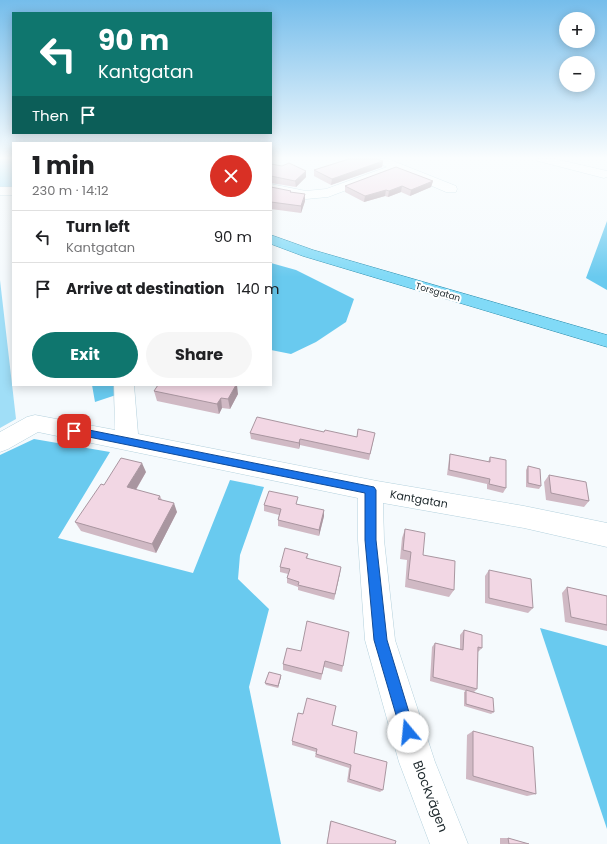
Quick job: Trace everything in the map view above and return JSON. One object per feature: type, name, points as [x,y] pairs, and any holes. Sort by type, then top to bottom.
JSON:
[{"type":"main road","name":"Torsgatan","points":[[272,239],[308,253],[607,341]]},
{"type":"street","points":[[124,386],[127,441]]},
{"type":"street","name":"Kantgatan","points":[[0,443],[35,423],[370,490],[524,517],[607,535]]},
{"type":"street","name":"Blockvägen","points":[[370,490],[371,540],[380,640],[417,762],[449,844]]},
{"type":"shaded area","points":[[607,221],[607,290],[586,278]]},
{"type":"shaded area","points":[[272,263],[296,270],[354,299],[346,322],[316,342],[291,354],[272,350]]},
{"type":"shaded area","points":[[0,280],[16,419],[0,428]]},
{"type":"shaded area","points":[[92,386],[118,386],[119,394],[95,402]]},
{"type":"shaded area","points":[[34,439],[110,452],[58,538],[193,573],[230,480],[264,487],[240,555],[238,579],[269,609],[249,687],[281,844],[0,844],[0,455]]},
{"type":"shaded area","points":[[540,628],[607,646],[607,829]]},
{"type":"building","points":[[272,198],[304,198],[301,206],[272,202]]},
{"type":"building","points":[[157,386],[235,386],[228,399],[221,398],[217,404],[154,391]]},
{"type":"building","points":[[257,417],[324,432],[325,430],[357,437],[358,429],[375,433],[370,454],[300,439],[299,443],[250,433]]},
{"type":"building","points":[[450,454],[490,462],[490,457],[506,460],[506,488],[489,484],[490,479],[449,470]]},
{"type":"building","points":[[121,458],[142,463],[127,487],[160,496],[158,499],[174,503],[152,544],[75,522],[101,484],[104,485]]},
{"type":"building","points":[[528,466],[540,469],[541,486],[528,483]]},
{"type":"building","points":[[549,475],[586,482],[589,501],[551,493]]},
{"type":"building","points":[[269,491],[298,497],[296,504],[324,510],[319,530],[278,520],[281,509],[264,505]]},
{"type":"building","points":[[405,529],[425,533],[423,555],[455,561],[454,590],[408,579],[411,552],[403,550]]},
{"type":"building","points":[[285,548],[308,554],[306,558],[341,567],[335,594],[298,585],[299,582],[287,578],[290,569],[280,567]]},
{"type":"building","points":[[489,570],[531,579],[533,608],[489,598]]},
{"type":"building","points":[[567,587],[607,596],[607,625],[571,617]]},
{"type":"building","points":[[307,621],[349,632],[343,666],[325,661],[322,674],[283,664],[287,648],[301,651]]},
{"type":"building","points":[[464,630],[482,635],[482,648],[478,647],[477,689],[433,677],[435,643],[463,650]]},
{"type":"building","points":[[269,672],[281,675],[278,686],[265,683]]},
{"type":"building","points":[[466,690],[493,698],[494,712],[466,704]]},
{"type":"building","points":[[307,698],[336,706],[332,725],[357,732],[354,753],[387,762],[383,790],[349,779],[351,765],[316,754],[317,749],[292,741],[298,713],[303,714]]},
{"type":"building","points":[[473,731],[533,747],[536,794],[473,776]]},
{"type":"building","points":[[331,821],[396,841],[395,844],[327,844]]},
{"type":"building","points":[[508,838],[529,844],[509,844]]},
{"type":"route","points":[[74,431],[370,490],[371,540],[380,640],[408,732]]}]
